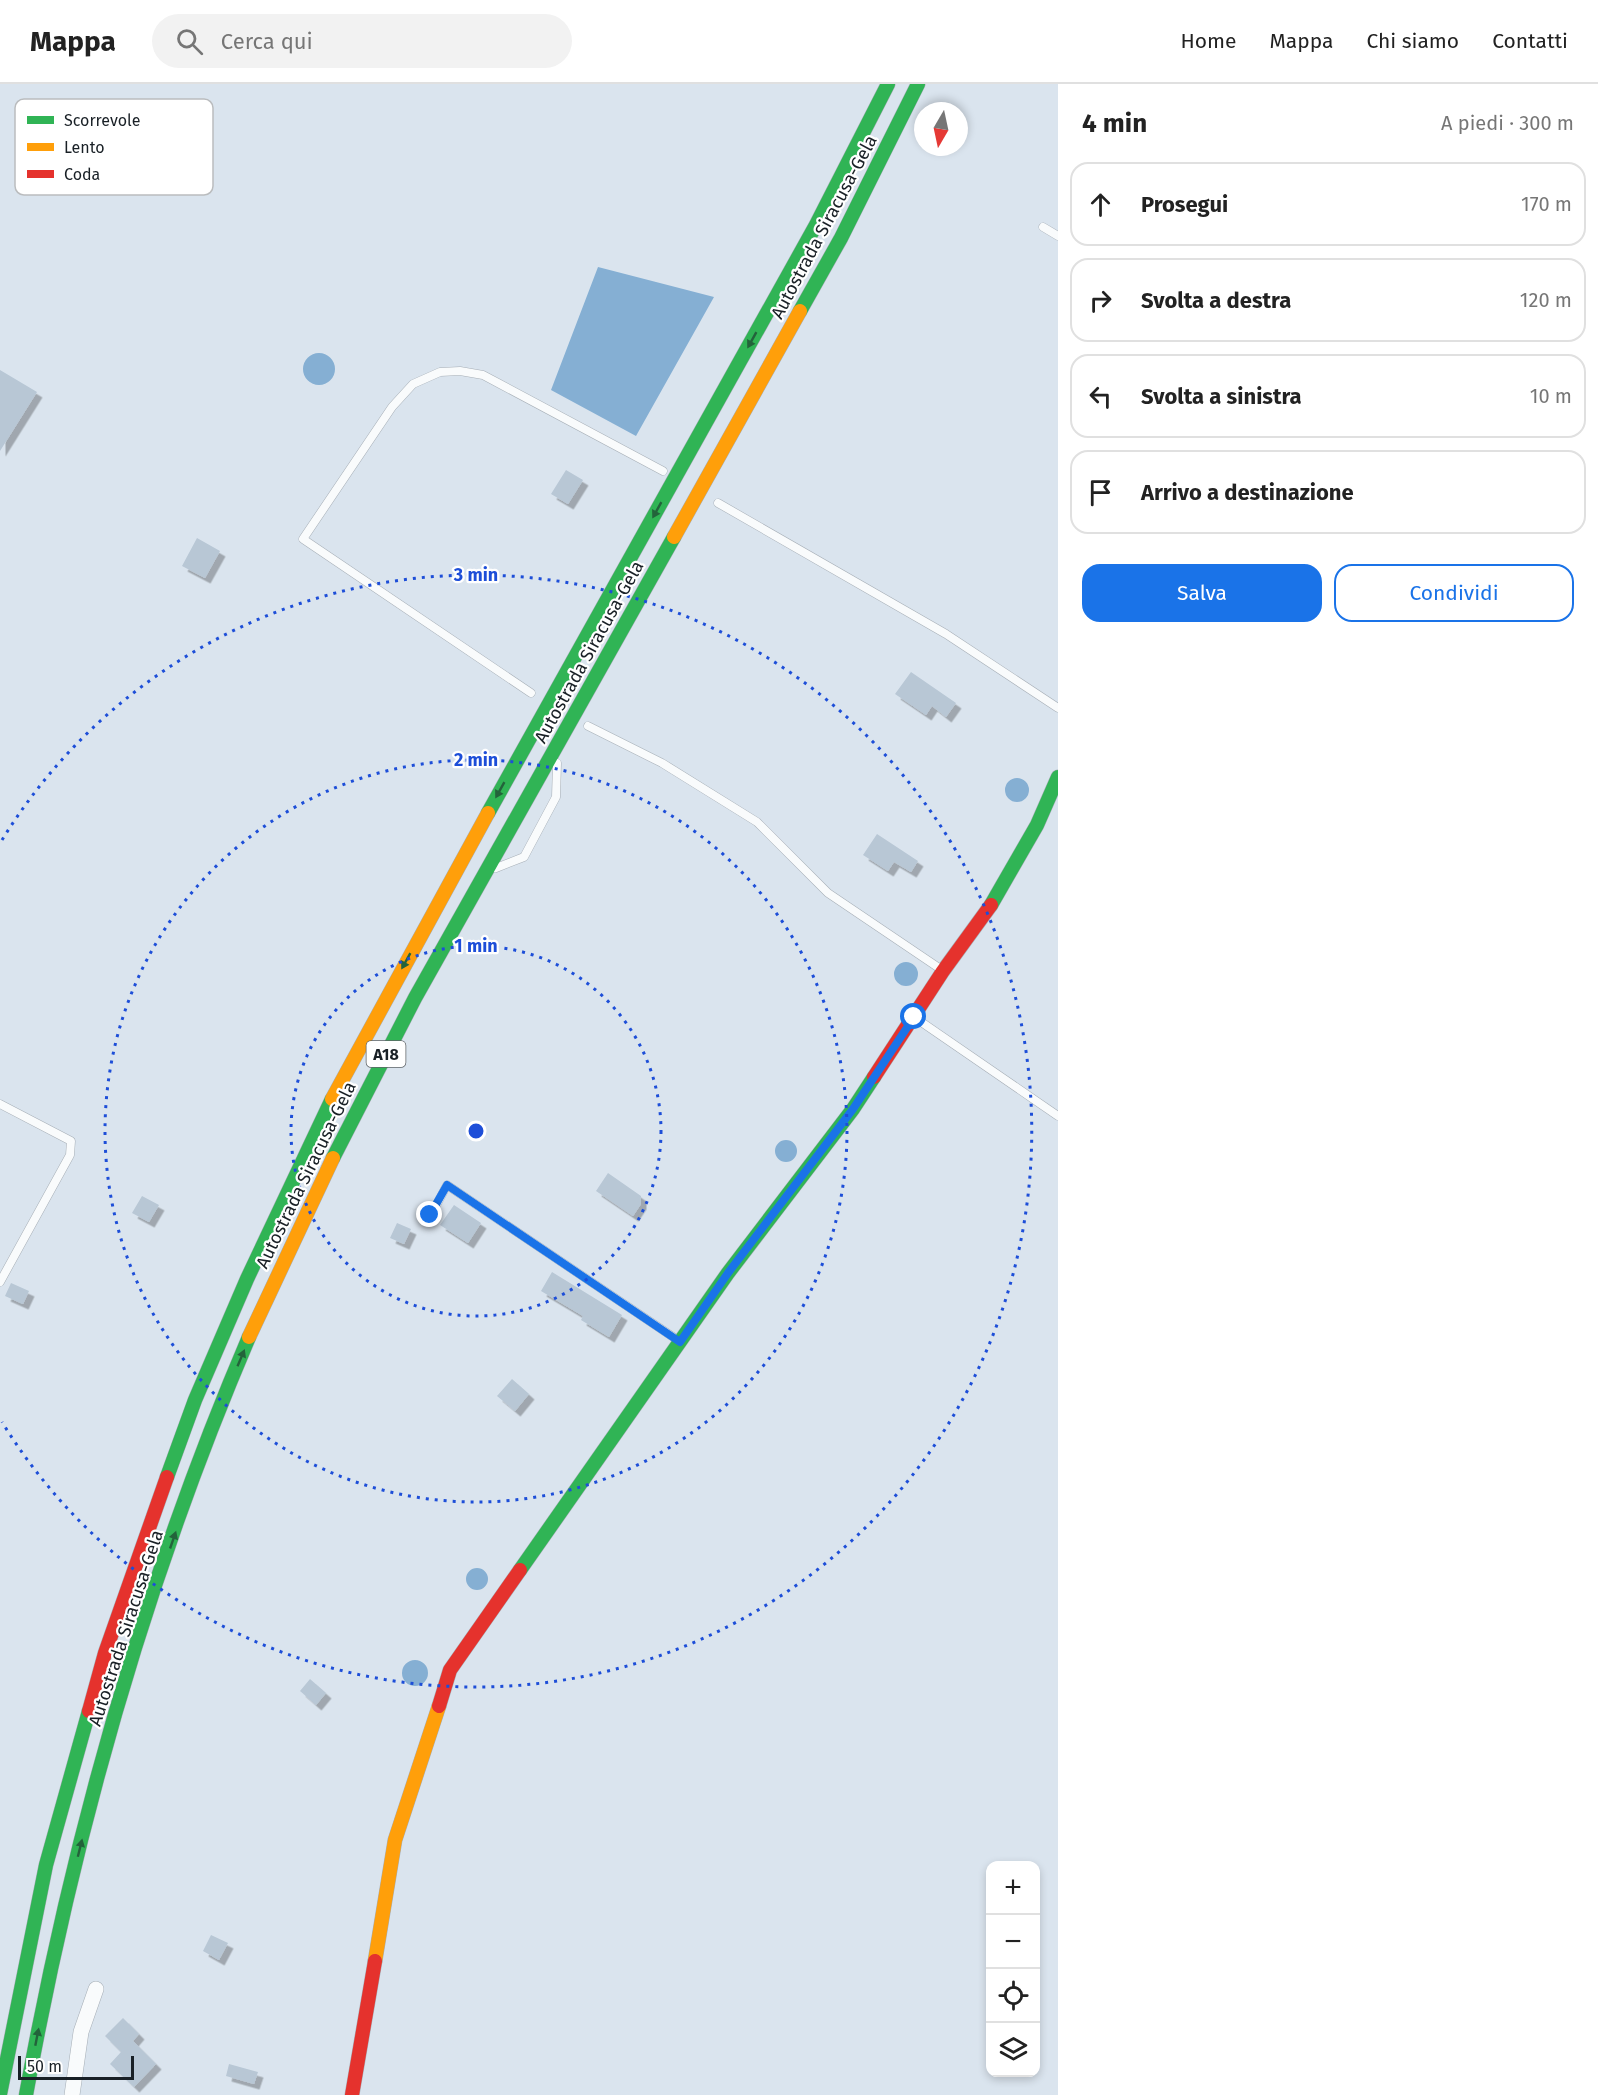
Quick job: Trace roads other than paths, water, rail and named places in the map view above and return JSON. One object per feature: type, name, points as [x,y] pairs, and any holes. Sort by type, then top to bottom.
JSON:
[{"type":"main road","name":"Autostrada Siracusa-Gela","points":[[0,2094],[46,1865],[105,1653],[195,1400],[247,1279],[333,1097],[534,729],[816,225],[888,84]]},
{"type":"main road","name":"Autostrada Siracusa-Gela","points":[[26,2095],[42,2007],[104,1755],[150,1604],[217,1412],[270,1289],[346,1131],[484,873],[841,238],[918,84]]},
{"type":"main road","points":[[352,2095],[395,1840],[404,1804],[428,1746],[439,1699],[450,1670],[728,1273],[853,1109],[943,971],[993,902],[1037,825],[1058,777]]},
{"type":"street","points":[[72,2095],[81,2032],[96,1989]]},
{"type":"lane","points":[[1043,227],[1058,236]]},
{"type":"lane","points":[[531,693],[303,539],[392,407],[413,384],[440,372],[460,371],[483,375],[663,471]]},
{"type":"lane","points":[[718,503],[946,634],[1058,708]]},
{"type":"lane","points":[[588,726],[662,763],[757,822],[828,893],[943,971]]},
{"type":"lane","points":[[484,873],[524,857],[556,797],[557,745]]},
{"type":"lane","points":[[914,1017],[1058,1116]]},
{"type":"lane","points":[[0,1104],[71,1141],[72,1146],[70,1155],[0,1282]]},
{"type":"lane","points":[[430,1215],[447,1185],[680,1342]]},
{"type":"water","points":[[598,267],[714,297],[636,436],[551,390]]},
{"type":"water","points":[[319,353],[331,357],[335,369],[331,381],[319,385],[307,381],[303,369],[307,357]]},
{"type":"water","points":[[1017,778],[1025,782],[1029,790],[1025,798],[1017,802],[1009,798],[1005,790],[1009,782]]},
{"type":"water","points":[[906,962],[915,965],[918,974],[915,983],[906,986],[897,983],[894,974],[897,965]]},
{"type":"water","points":[[786,1140],[794,1143],[797,1151],[794,1159],[786,1162],[778,1159],[775,1151],[778,1143]]},
{"type":"water","points":[[477,1568],[485,1571],[488,1579],[485,1587],[477,1590],[469,1587],[466,1579],[469,1571]]},
{"type":"water","points":[[415,1660],[424,1664],[428,1673],[424,1682],[415,1686],[406,1682],[402,1673],[406,1664]]}]
